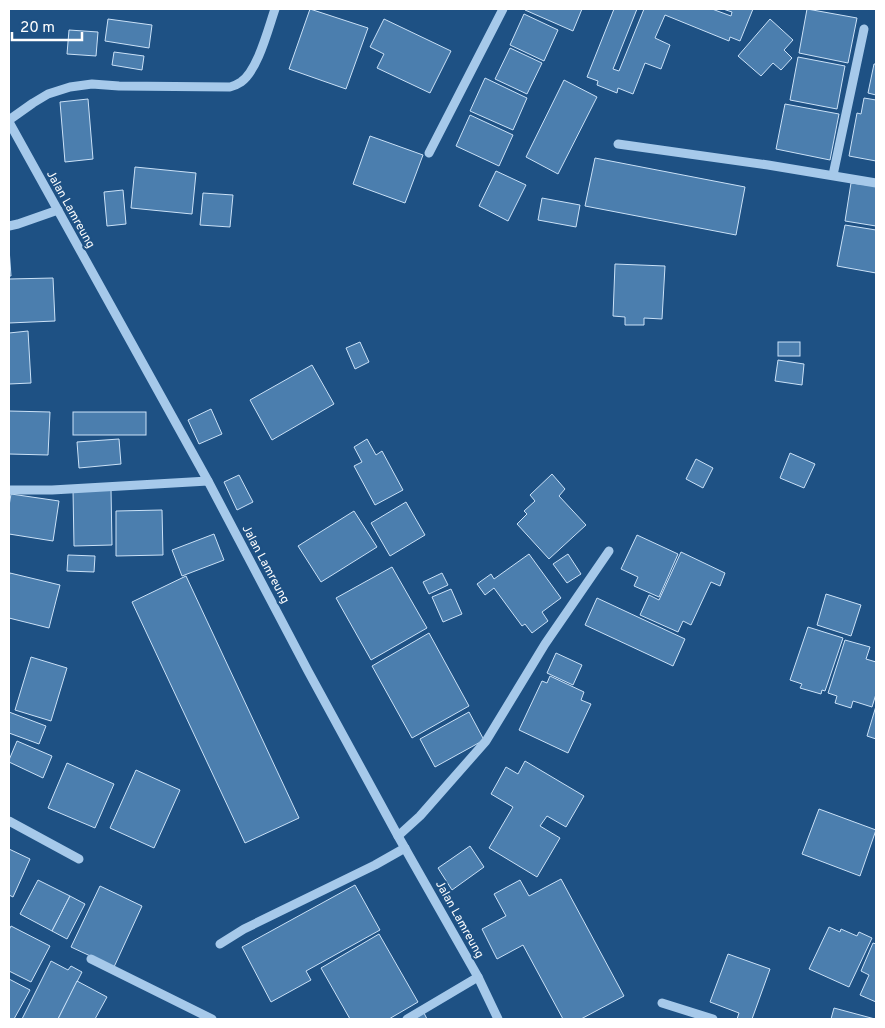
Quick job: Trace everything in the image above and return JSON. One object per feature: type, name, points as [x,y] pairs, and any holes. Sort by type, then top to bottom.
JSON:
[{"type":"street","points":[[9,121],[33,102],[48,94],[70,87],[92,84],[230,87],[241,82],[250,74],[276,9]]},
{"type":"street","points":[[429,153],[503,9]]},
{"type":"street","points":[[833,175],[864,29]]},
{"type":"street","name":"Jalan Lamreung","points":[[9,121],[208,481],[398,836],[478,977],[498,1019]]},
{"type":"street","points":[[618,144],[768,165],[876,183]]},
{"type":"street","points":[[9,226],[58,210]]},
{"type":"street","points":[[9,490],[52,490],[208,481]]},
{"type":"street","points":[[398,836],[420,816],[486,741],[545,644],[609,552]]},
{"type":"street","points":[[9,821],[79,859]]},
{"type":"street","points":[[220,944],[244,929],[375,865],[405,848]]},
{"type":"street","points":[[91,959],[212,1019]]},
{"type":"street","points":[[407,1019],[478,977]]},
{"type":"street","points":[[662,1003],[713,1019]]},
{"type":"building","points":[[310,9],[368,28],[346,89],[289,69]]},
{"type":"building","points":[[526,9],[582,9],[573,31]]},
{"type":"building","points":[[614,9],[637,9],[613,69],[619,71],[644,9],[712,9],[731,16],[732,12],[723,9],[753,9],[740,41],[730,37],[729,41],[665,15],[655,38],[670,45],[661,69],[645,63],[633,94],[618,88],[617,93],[597,85],[598,81],[587,77]]},
{"type":"building","points":[[807,9],[857,18],[848,63],[799,53]]},
{"type":"building","points":[[524,14],[558,30],[544,61],[510,45]]},
{"type":"building","points":[[108,19],[152,25],[149,48],[105,41]]},
{"type":"building","points":[[384,19],[451,51],[430,93],[377,68],[384,54],[370,47]]},
{"type":"building","points":[[770,19],[793,40],[784,50],[792,58],[781,70],[773,63],[761,76],[738,56]]},
{"type":"building","points":[[69,30],[98,32],[96,56],[67,54]]},
{"type":"building","points":[[510,48],[542,63],[527,94],[495,79]]},
{"type":"building","points":[[114,52],[144,56],[142,70],[112,65]]},
{"type":"building","points":[[798,57],[845,66],[837,109],[790,100]]},
{"type":"building","points":[[874,64],[876,64],[876,95],[868,93]]},
{"type":"building","points":[[485,78],[527,98],[513,130],[470,111]]},
{"type":"building","points":[[564,80],[597,97],[558,174],[526,157]]},
{"type":"building","points":[[864,98],[876,100],[876,161],[849,156],[857,113],[861,114]]},
{"type":"building","points":[[88,99],[93,159],[65,162],[60,102]]},
{"type":"building","points":[[785,104],[839,114],[830,160],[776,149]]},
{"type":"building","points":[[470,115],[513,135],[499,166],[456,146]]},
{"type":"building","points":[[370,136],[423,155],[405,203],[353,184]]},
{"type":"building","points":[[595,158],[745,187],[736,235],[585,206]]},
{"type":"building","points":[[135,167],[196,173],[192,214],[131,208]]},
{"type":"building","points":[[496,171],[526,185],[508,221],[479,206]]},
{"type":"building","points":[[851,183],[876,186],[876,226],[845,221]]},
{"type":"building","points":[[123,190],[126,224],[107,226],[104,192]]},
{"type":"building","points":[[203,193],[233,195],[230,227],[200,225]]},
{"type":"building","points":[[542,198],[580,205],[576,227],[538,220]]},
{"type":"building","points":[[845,225],[876,230],[876,273],[837,266]]},
{"type":"building","points":[[9,248],[11,276],[9,276]]},
{"type":"building","points":[[615,264],[665,266],[662,319],[644,318],[644,325],[625,325],[625,317],[613,316]]},
{"type":"building","points":[[53,278],[55,321],[9,323],[9,279]]},
{"type":"building","points":[[28,331],[31,383],[9,384],[9,333]]},
{"type":"building","points":[[360,342],[369,362],[355,369],[346,348]]},
{"type":"building","points":[[778,342],[800,342],[800,356],[778,356]]},
{"type":"building","points":[[778,360],[804,364],[802,385],[775,381]]},
{"type":"building","points":[[312,365],[334,404],[272,440],[250,400]]},
{"type":"building","points":[[211,409],[222,434],[199,444],[188,420]]},
{"type":"building","points":[[9,411],[50,412],[48,455],[9,454]]},
{"type":"building","points":[[73,412],[146,412],[146,435],[73,435]]},
{"type":"building","points":[[119,439],[121,464],[79,468],[77,442]]},
{"type":"building","points":[[367,439],[376,455],[382,451],[403,490],[375,505],[354,466],[362,462],[354,447]]},
{"type":"building","points":[[790,453],[815,464],[804,488],[780,478]]},
{"type":"building","points":[[696,459],[713,468],[703,488],[686,479]]},
{"type":"building","points":[[552,474],[565,489],[559,496],[586,525],[549,559],[517,524],[527,514],[524,511],[535,501],[530,495]]},
{"type":"building","points":[[239,475],[253,502],[237,510],[224,482]]},
{"type":"building","points":[[111,489],[112,545],[74,546],[73,490]]},
{"type":"building","points":[[11,494],[59,501],[53,541],[9,534]]},
{"type":"building","points":[[406,502],[425,535],[390,556],[371,523]]},
{"type":"building","points":[[162,510],[163,555],[116,556],[116,511]]},
{"type":"building","points":[[354,511],[377,547],[321,582],[298,546]]},
{"type":"building","points":[[214,534],[224,560],[182,576],[172,550]]},
{"type":"building","points":[[637,535],[678,554],[659,597],[634,586],[638,577],[621,569]]},
{"type":"building","points":[[681,552],[725,573],[720,586],[711,582],[691,625],[683,621],[678,632],[640,615],[649,595],[659,600]]},
{"type":"building","points":[[529,554],[561,598],[542,612],[548,621],[532,633],[525,624],[522,626],[494,588],[485,595],[477,584],[491,574],[494,579]]},
{"type":"building","points":[[568,554],[581,574],[567,583],[553,564]]},
{"type":"building","points":[[68,555],[95,556],[94,572],[67,571]]},
{"type":"building","points":[[392,567],[427,628],[371,660],[336,598]]},
{"type":"building","points":[[10,573],[60,585],[49,628],[9,618]]},
{"type":"building","points":[[442,573],[448,585],[429,594],[423,582]]},
{"type":"building","points":[[186,576],[299,818],[245,843],[132,602]]},
{"type":"building","points":[[451,589],[462,614],[443,622],[432,597]]},
{"type":"building","points":[[826,594],[861,605],[851,636],[817,625]]},
{"type":"building","points":[[597,598],[685,639],[673,666],[585,625]]},
{"type":"building","points":[[808,627],[843,638],[825,691],[822,690],[821,694],[800,688],[802,684],[790,680]]},
{"type":"building","points":[[429,633],[469,706],[412,738],[372,666]]},
{"type":"building","points":[[845,640],[870,647],[866,659],[876,662],[876,694],[872,707],[853,701],[851,708],[835,703],[837,696],[828,693]]},
{"type":"building","points":[[556,653],[582,665],[573,685],[547,673]]},
{"type":"building","points":[[31,657],[67,668],[51,721],[15,710]]},
{"type":"building","points":[[550,676],[584,692],[581,700],[591,704],[568,753],[519,730],[542,681],[547,683]]},
{"type":"building","points":[[876,706],[876,739],[867,736]]},
{"type":"building","points":[[9,712],[46,726],[39,744],[9,733]]},
{"type":"building","points":[[469,712],[484,740],[435,767],[420,739]]},
{"type":"building","points":[[17,741],[52,756],[43,778],[9,762]]},
{"type":"building","points":[[525,761],[584,796],[566,827],[547,816],[540,826],[560,838],[537,877],[489,848],[513,807],[491,794],[506,767],[518,774]]},
{"type":"building","points":[[67,763],[114,784],[95,828],[48,808]]},
{"type":"building","points":[[136,770],[180,790],[154,848],[110,828]]},
{"type":"building","points":[[819,809],[876,830],[860,876],[802,854]]},
{"type":"building","points":[[470,846],[484,867],[452,890],[438,868]]},
{"type":"building","points":[[9,849],[30,859],[13,897],[9,895]]},
{"type":"building","points":[[561,879],[624,996],[581,1019],[563,1019],[523,945],[497,959],[482,929],[506,916],[494,894],[520,880],[529,896]]},
{"type":"building","points":[[38,880],[70,896],[52,931],[20,914]]},
{"type":"building","points":[[355,885],[380,930],[306,971],[311,980],[271,1002],[242,947]]},
{"type":"building","points":[[100,886],[142,906],[114,967],[71,947]]},
{"type":"building","points":[[70,896],[85,904],[67,939],[52,931]]},
{"type":"building","points":[[11,926],[50,946],[31,982],[9,971],[9,930]]},
{"type":"building","points":[[829,927],[840,932],[841,929],[857,936],[859,932],[872,938],[849,987],[809,969]]},
{"type":"building","points":[[379,934],[418,1002],[389,1019],[350,1019],[321,968]]},
{"type":"building","points":[[873,943],[876,944],[876,1002],[860,995],[869,975],[861,971]]},
{"type":"building","points":[[728,954],[770,969],[752,1019],[737,1019],[739,1013],[710,1002]]},
{"type":"building","points":[[51,961],[68,970],[71,966],[82,972],[58,1019],[22,1019]]},
{"type":"building","points":[[9,979],[30,990],[14,1019],[9,1019]]},
{"type":"building","points":[[77,981],[107,997],[95,1019],[58,1019]]},
{"type":"building","points":[[834,1008],[875,1019],[831,1019]]},
{"type":"building","points":[[424,1013],[427,1019],[414,1019]]}]
